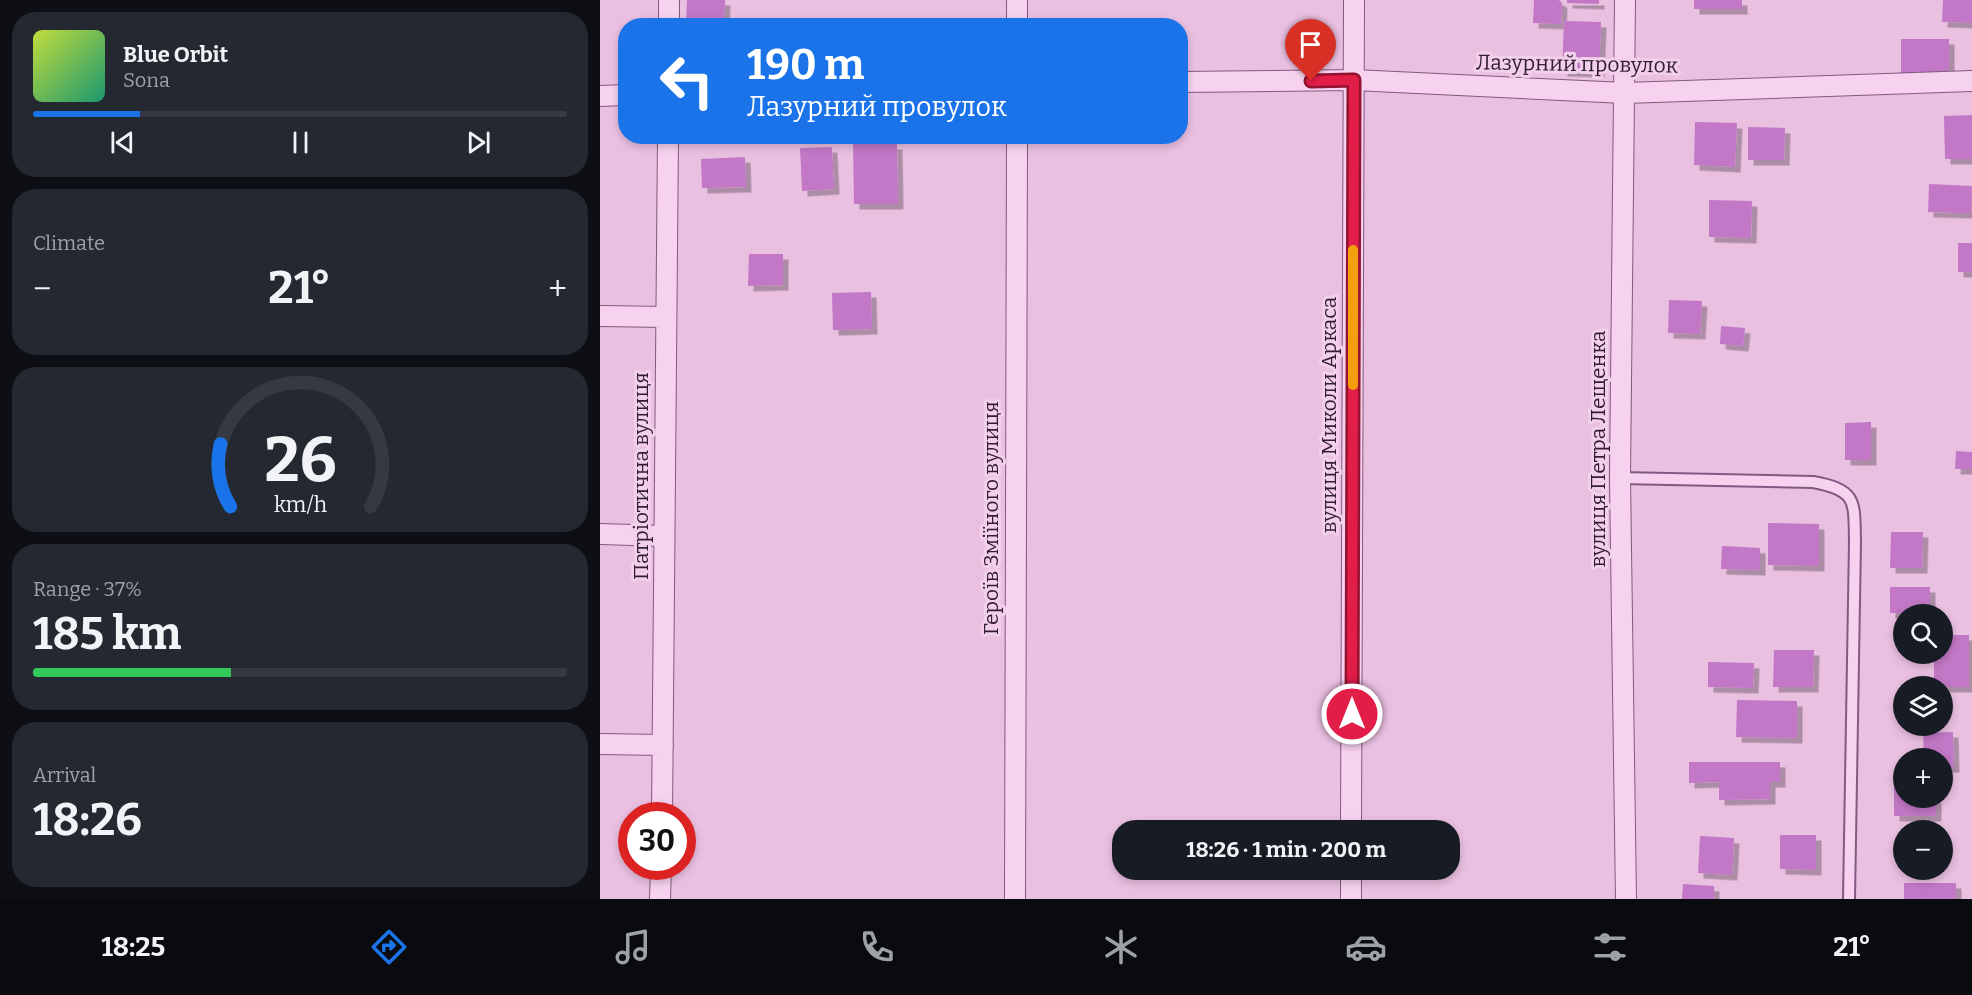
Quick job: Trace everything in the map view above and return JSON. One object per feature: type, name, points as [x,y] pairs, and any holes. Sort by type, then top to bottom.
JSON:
[{"type":"street","points":[[669,0],[669,18]]},
{"type":"street","points":[[1017,0],[1017,18]]},
{"type":"street","name":"вулиця Миколи Аркаса","points":[[1351,820],[1354,0]]},
{"type":"street","name":"вулиця Петра Лещенка","points":[[1625,0],[1620,478],[1626,899]]},
{"type":"street","name":"Лазурний провулок","points":[[1188,82],[1354,80],[1625,93],[1972,81]]},
{"type":"street","points":[[600,96],[618,95]]},
{"type":"street","name":"Патріотична вулиця","points":[[662,802],[668,144]]},
{"type":"street","name":"Героїв Зміїного вулиця","points":[[1015,899],[1017,144]]},
{"type":"street","points":[[600,315],[666,317]]},
{"type":"street","points":[[600,534],[664,536]]},
{"type":"street","points":[[600,744],[663,745]]},
{"type":"street","points":[[660,899],[661,880]]},
{"type":"street","points":[[1351,880],[1351,899]]},
{"type":"lane","points":[[1620,478],[1814,482],[1836,486],[1851,497],[1854,504],[1855,542],[1849,899]]},
{"type":"building","points":[[687,0],[725,0],[724,18],[686,18]]},
{"type":"building","points":[[1534,0],[1559,0],[1562,3],[1561,24],[1533,23]]},
{"type":"building","points":[[1567,0],[1599,0],[1599,4],[1567,3]]},
{"type":"building","points":[[1694,0],[1742,0],[1742,9],[1694,9]]},
{"type":"building","points":[[1943,0],[1972,0],[1972,23],[1942,22]]},
{"type":"building","points":[[1564,21],[1601,22],[1599,72],[1562,71]]},
{"type":"building","points":[[1901,39],[1949,39],[1949,80],[1901,80]]},
{"type":"building","points":[[1972,115],[1972,159],[1945,159],[1944,116]]},
{"type":"building","points":[[1695,122],[1737,123],[1735,167],[1694,165]]},
{"type":"building","points":[[1748,127],[1785,128],[1784,160],[1748,160]]},
{"type":"building","points":[[853,144],[897,144],[898,204],[854,204]]},
{"type":"building","points":[[832,147],[834,189],[802,191],[800,148]]},
{"type":"building","points":[[745,157],[746,187],[702,188],[701,159]]},
{"type":"building","points":[[1929,184],[1972,186],[1971,213],[1928,212]]},
{"type":"building","points":[[1709,200],[1752,201],[1751,238],[1709,237]]},
{"type":"building","points":[[1958,243],[1972,243],[1972,272],[1958,272]]},
{"type":"building","points":[[749,254],[783,254],[783,285],[748,286]]},
{"type":"building","points":[[871,292],[872,329],[833,330],[832,293]]},
{"type":"building","points":[[1669,300],[1702,301],[1700,334],[1668,333]]},
{"type":"building","points":[[1721,326],[1745,328],[1743,346],[1720,344]]},
{"type":"building","points":[[1871,422],[1871,460],[1845,460],[1845,423]]},
{"type":"building","points":[[1956,451],[1972,452],[1972,469],[1955,469]]},
{"type":"building","points":[[1768,523],[1819,524],[1819,566],[1768,565]]},
{"type":"building","points":[[1891,532],[1923,532],[1922,568],[1890,568]]},
{"type":"building","points":[[1722,546],[1760,548],[1760,570],[1721,569]]},
{"type":"building","points":[[1890,587],[1930,587],[1930,604],[1893,604],[1893,613],[1890,613]]},
{"type":"building","points":[[1953,635],[1969,635],[1969,687],[1953,687],[1953,676],[1934,676],[1934,664],[1953,664]]},
{"type":"building","points":[[1774,650],[1814,650],[1813,687],[1773,687]]},
{"type":"building","points":[[1708,662],[1754,663],[1753,688],[1708,687]]},
{"type":"building","points":[[1737,700],[1797,701],[1797,738],[1736,737]]},
{"type":"building","points":[[1953,732],[1954,767],[1953,748],[1924,748],[1923,736],[1953,736]]},
{"type":"building","points":[[1689,762],[1780,762],[1780,782],[1770,782],[1770,799],[1719,800],[1719,782],[1689,783]]},
{"type":"building","points":[[1894,808],[1936,808],[1936,816],[1894,816]]},
{"type":"building","points":[[1780,835],[1816,835],[1816,870],[1780,869]]},
{"type":"building","points":[[1700,836],[1734,838],[1732,875],[1698,873]]},
{"type":"building","points":[[1904,883],[1956,883],[1956,899],[1904,899]]},
{"type":"building","points":[[1683,884],[1714,886],[1714,899],[1682,899]]},
{"type":"slow traffic","points":[[1353,250],[1353,385]]},
{"type":"route","points":[[1311,81],[1354,80],[1352,714]]}]
